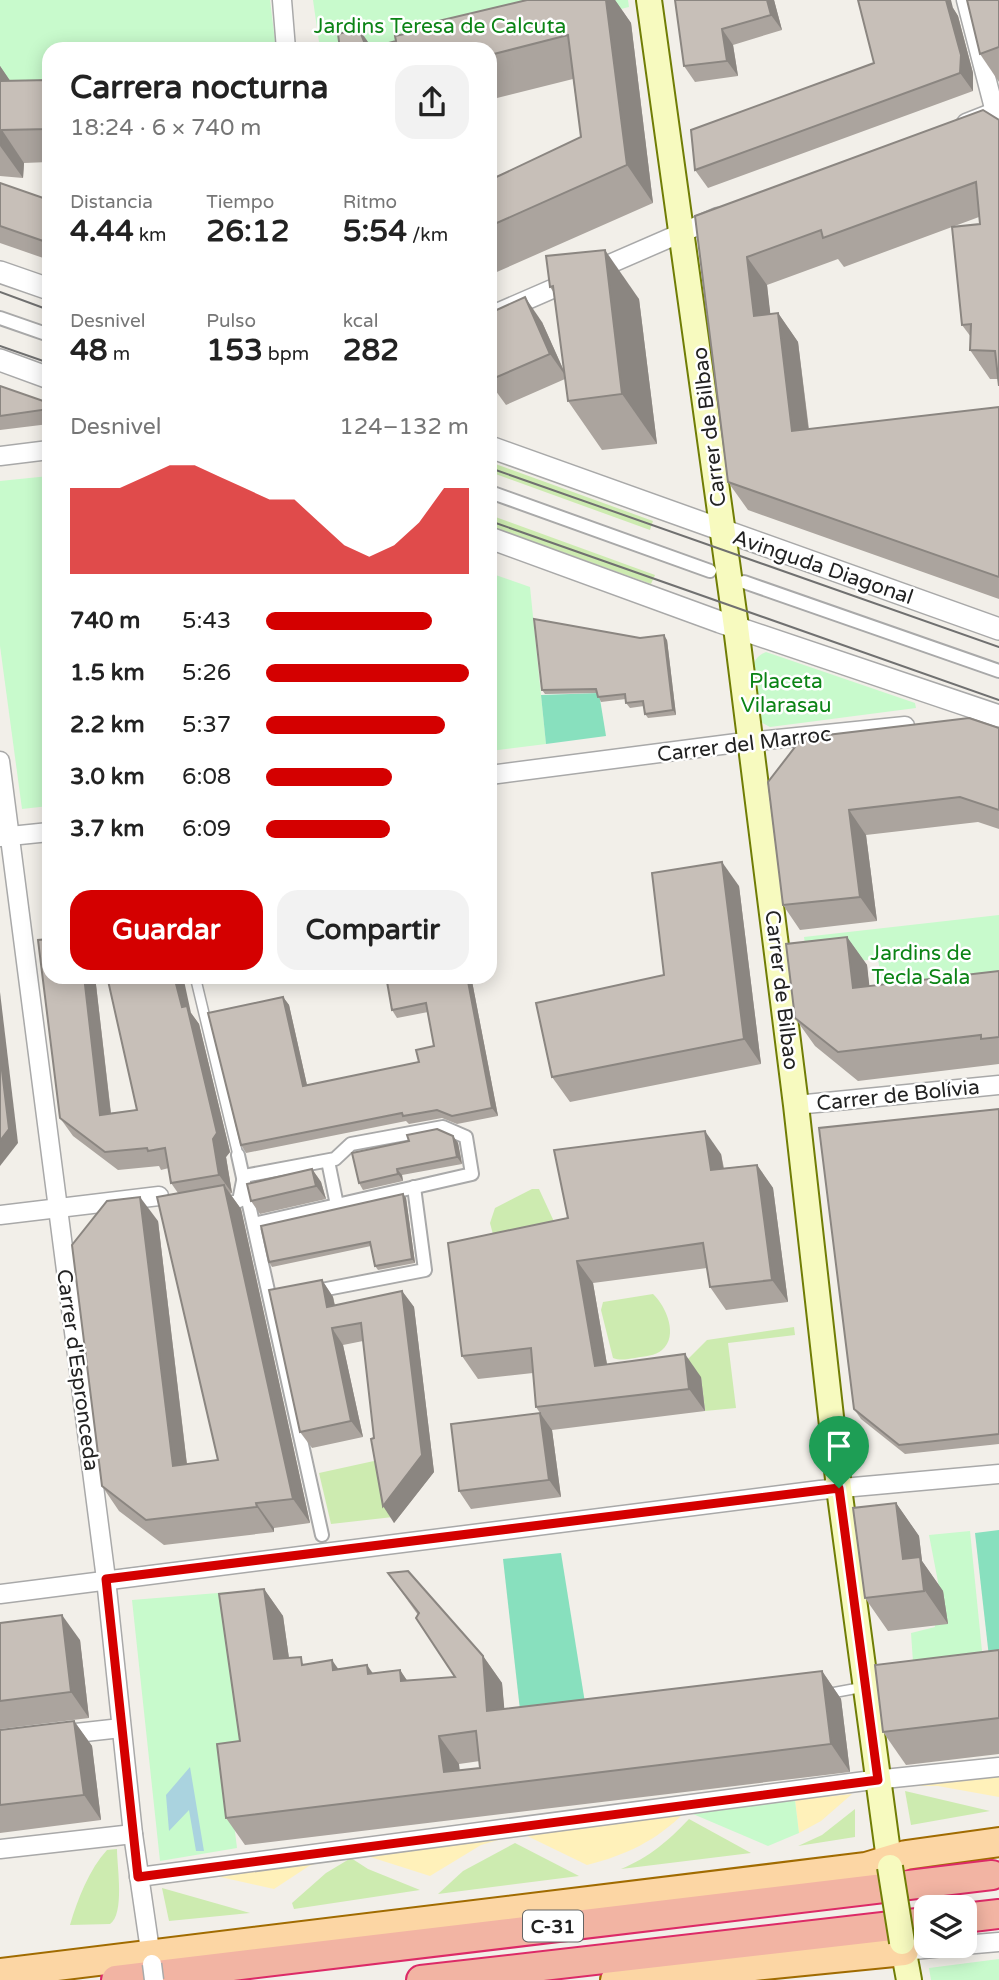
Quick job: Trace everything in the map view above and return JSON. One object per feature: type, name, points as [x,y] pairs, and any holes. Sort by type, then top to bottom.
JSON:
[{"type":"highway","name":"C-31","points":[[116,1980],[995,1875]]},
{"type":"highway","points":[[977,1917],[999,1914]]},
{"type":"highway","name":"C-31","points":[[421,1980],[914,1923]]},
{"type":"main road","name":"Carrer de Bilbao","points":[[649,0],[736,627],[796,1105],[839,1488],[877,1684],[878,1780],[909,1980]]},
{"type":"main road","points":[[0,1973],[152,1966],[890,1864],[906,1855],[999,1842]]},
{"type":"main road","points":[[615,1980],[903,1946]]},
{"type":"street","points":[[282,0],[285,42]]},
{"type":"street","points":[[953,128],[997,111],[966,0]]},
{"type":"street","points":[[497,313],[683,231],[739,210]]},
{"type":"street","points":[[0,272],[42,287]]},
{"type":"street","points":[[0,318],[42,333]]},
{"type":"street","points":[[0,360],[42,375]]},
{"type":"street","name":"Avinguda Diagonal","points":[[497,450],[999,629]]},
{"type":"street","points":[[0,456],[42,451]]},
{"type":"street","name":"Avinguda Diagonal","points":[[497,495],[710,571]]},
{"type":"street","points":[[497,541],[736,627],[999,717]]},
{"type":"street","name":"Avinguda Diagonal","points":[[744,582],[999,671]]},
{"type":"street","points":[[962,722],[999,717]]},
{"type":"street","name":"Carrer del Marroc","points":[[497,774],[749,742],[925,725]]},
{"type":"street","name":"Carrer d'Espronceda","points":[[0,761],[5,836],[106,1579],[132,1833],[152,1966]]},
{"type":"street","points":[[5,836],[42,833]]},
{"type":"street","name":"Carrer de Bolívia","points":[[796,1105],[999,1085]]},
{"type":"street","points":[[244,1176],[328,1161],[335,1159],[351,1144],[443,1127],[466,1138],[471,1174],[254,1224]]},
{"type":"street","points":[[238,1155],[254,1224],[283,1297],[322,1535]]},
{"type":"street","points":[[328,1161],[337,1205]]},
{"type":"street","points":[[206,1208],[239,1201],[244,1176]]},
{"type":"street","points":[[283,1297],[425,1270],[414,1187]]},
{"type":"street","points":[[0,1214],[159,1196]]},
{"type":"street","points":[[0,1594],[839,1488],[999,1474]]},
{"type":"street","points":[[41,1737],[121,1728]]},
{"type":"street","points":[[138,1877],[878,1780],[999,1767]]},
{"type":"street","points":[[0,1850],[132,1833]]},
{"type":"street","points":[[977,1944],[999,1942]]},
{"type":"street","points":[[903,1946],[914,1946]]},
{"type":"lane","points":[[197,984],[238,1155]]},
{"type":"lane","points":[[814,1695],[877,1684]]},
{"type":"green space","name":"Jardins Teresa de Calcuta","points":[[0,0],[270,0],[275,42],[42,42],[42,102],[0,102]]},
{"type":"green space","name":"Jardins Teresa de Calcuta","points":[[313,0],[628,0],[629,7],[487,42],[319,42]]},
{"type":"green space","points":[[497,465],[653,521],[650,530],[497,475]]},
{"type":"green space","points":[[42,477],[42,807],[22,809],[0,646],[0,481]]},
{"type":"green space","points":[[497,518],[655,575],[651,584],[497,529]]},
{"type":"green space","points":[[497,575],[530,587],[546,744],[497,750]]},
{"type":"green space","name":"Placeta Vilarasau","points":[[766,652],[915,703],[916,708],[770,727],[759,721],[752,682],[754,664],[758,657]]},
{"type":"green space","points":[[599,693],[606,736],[546,744],[541,695]]},
{"type":"green space","name":"Jardins de Tecla Sala","points":[[999,915],[999,995],[886,1010],[878,959],[808,966],[804,937]]},
{"type":"green space","points":[[532,1189],[539,1189],[557,1228],[495,1242],[490,1223],[495,1208]]},
{"type":"green space","points":[[653,1294],[669,1321],[670,1337],[667,1344],[653,1355],[624,1360],[613,1358],[601,1310],[603,1302]]},
{"type":"green space","points":[[794,1327],[795,1335],[728,1343],[736,1408],[705,1411],[701,1378],[677,1370],[707,1340]]},
{"type":"green space","points":[[383,1459],[393,1517],[331,1524],[319,1473]]},
{"type":"green space","points":[[999,1530],[999,1655],[989,1657],[975,1533]]},
{"type":"green space","points":[[970,1531],[983,1661],[913,1662],[911,1633],[935,1627],[930,1590],[939,1587],[929,1535]]},
{"type":"green space","points":[[561,1553],[586,1709],[521,1719],[503,1559]]},
{"type":"green space","points":[[230,1592],[254,1771],[228,1774],[237,1848],[160,1861],[132,1600]]},
{"type":"green space","points":[[905,1791],[990,1811],[911,1825]]},
{"type":"green space","points":[[795,1800],[799,1833],[768,1846],[693,1814]]},
{"type":"green space","points":[[855,1809],[855,1837],[798,1846],[822,1835]]},
{"type":"green space","points":[[689,1819],[751,1853],[621,1869],[658,1848]]},
{"type":"green space","points":[[515,1843],[579,1876],[438,1894],[463,1871]]},
{"type":"green space","points":[[117,1849],[119,1901],[115,1919],[110,1924],[70,1925],[89,1875],[107,1850]]},
{"type":"green space","points":[[351,1858],[368,1869],[420,1890],[294,1909],[292,1903],[326,1873]]},
{"type":"green space","points":[[162,1888],[250,1913],[169,1921]]},
{"type":"green space","points":[[999,1959],[999,1980],[931,1980],[929,1968]]},
{"type":"sand","points":[[999,1775],[999,1797],[938,1786],[909,1786]]},
{"type":"sand","points":[[852,1794],[821,1821],[799,1833],[795,1800]]},
{"type":"sand","points":[[685,1812],[640,1846],[587,1865],[519,1832]]},
{"type":"sand","points":[[512,1836],[481,1845],[430,1876],[361,1854]]},
{"type":"sand","points":[[341,1855],[309,1866],[274,1889],[216,1876],[214,1869]]},
{"type":"water","points":[[190,1767],[204,1851],[196,1851],[189,1810],[169,1831],[166,1795]]},
{"type":"building","points":[[527,0],[606,0],[627,165],[497,223],[497,177],[581,137],[568,35],[497,53],[497,42],[392,42],[396,41],[395,36],[414,32],[413,27]]},
{"type":"building","points":[[675,0],[767,0],[771,15],[722,29],[727,61],[684,66]]},
{"type":"building","points":[[858,0],[946,0],[961,55],[960,73],[695,170],[691,130],[874,63]]},
{"type":"building","points":[[967,0],[999,0],[999,47],[980,54]]},
{"type":"building","points":[[359,29],[364,42],[339,42],[338,34]]},
{"type":"building","points":[[42,80],[42,129],[2,130],[0,145],[0,81]]},
{"type":"building","points":[[983,110],[999,120],[999,386],[995,351],[970,350],[971,324],[962,325],[952,227],[980,224],[976,182],[823,238],[821,230],[747,257],[754,316],[778,313],[792,431],[999,407],[999,577],[728,482],[695,216]]},
{"type":"building","points":[[0,183],[42,198],[42,241],[0,226]]},
{"type":"building","points":[[605,250],[622,394],[568,401],[553,286],[550,287],[546,256]]},
{"type":"building","points":[[525,297],[550,354],[497,377],[497,310]]},
{"type":"building","points":[[0,386],[42,401],[42,410],[0,416]]},
{"type":"building","points":[[534,619],[640,638],[664,635],[673,710],[645,714],[643,701],[626,703],[625,694],[598,697],[596,689],[542,690]]},
{"type":"building","points":[[969,718],[999,728],[999,810],[960,797],[849,810],[860,897],[783,905],[768,782],[802,738]]},
{"type":"building","points":[[722,862],[744,1039],[552,1077],[536,1003],[664,975],[652,873]]},
{"type":"building","points":[[847,937],[853,988],[999,971],[999,1037],[981,1039],[981,1035],[838,1052],[795,1018],[786,944]]},
{"type":"building","points":[[38,940],[42,940],[42,972]]},
{"type":"building","points":[[43,984],[85,984],[100,1115],[137,1110],[109,984],[176,984],[182,1007],[187,1006],[217,1133],[213,1139],[219,1175],[171,1183],[165,1148],[105,1152],[60,1118]]},
{"type":"building","points":[[387,984],[469,984],[492,1108],[452,1116],[437,1110],[403,1116],[402,1113],[241,1145],[208,1013],[283,997],[303,1086],[419,1062],[416,1050],[434,1046],[426,1003],[392,1010]]},
{"type":"building","points":[[0,1054],[9,1129],[0,1141]]},
{"type":"building","points":[[999,1109],[999,1434],[899,1445],[854,1409],[819,1128]]},
{"type":"building","points":[[437,1129],[453,1136],[457,1157],[397,1169],[398,1174],[359,1183],[352,1153],[409,1141],[407,1135]]},
{"type":"building","points":[[705,1131],[711,1170],[757,1165],[772,1280],[710,1287],[703,1243],[577,1261],[595,1366],[685,1354],[689,1389],[536,1407],[531,1348],[462,1356],[448,1243],[568,1218],[554,1150]]},
{"type":"building","points":[[312,1169],[316,1186],[251,1201],[247,1184]]},
{"type":"building","points":[[224,1185],[293,1499],[256,1503],[257,1507],[146,1520],[102,1486],[72,1245],[107,1201],[140,1197],[173,1466],[218,1460],[157,1197]]},
{"type":"building","points":[[403,1194],[412,1259],[375,1266],[370,1242],[269,1262],[261,1226]]},
{"type":"building","points":[[322,1280],[327,1307],[402,1291],[422,1455],[383,1506],[371,1439],[374,1438],[361,1323],[332,1328],[351,1421],[300,1432],[269,1290]]},
{"type":"building","points":[[540,1413],[549,1480],[459,1491],[451,1424]]},
{"type":"building","points":[[896,1503],[903,1559],[920,1557],[924,1591],[865,1598],[853,1508]]},
{"type":"building","points":[[408,1571],[483,1656],[487,1711],[822,1671],[831,1744],[226,1818],[217,1744],[240,1741],[219,1594],[264,1589],[274,1659],[301,1657],[302,1665],[332,1660],[333,1670],[367,1665],[368,1674],[400,1670],[401,1681],[455,1677],[416,1618],[419,1613],[388,1573]],"holes":[[[476,1731],[480,1768],[444,1772],[439,1736]]]},
{"type":"building","points":[[62,1615],[71,1692],[0,1701],[0,1623]]},
{"type":"building","points":[[999,1650],[999,1718],[883,1732],[875,1665]]},
{"type":"building","points":[[74,1721],[84,1795],[0,1805],[0,1730]]},
{"type":"tram line","points":[[0,292],[42,307]]},
{"type":"tram line","points":[[0,346],[42,361]]},
{"type":"tram line","points":[[497,470],[999,647]]},
{"type":"tram line","points":[[497,523],[999,700]]},
{"type":"route","points":[[839,1488],[878,1780],[138,1877],[106,1579],[839,1488]]}]
